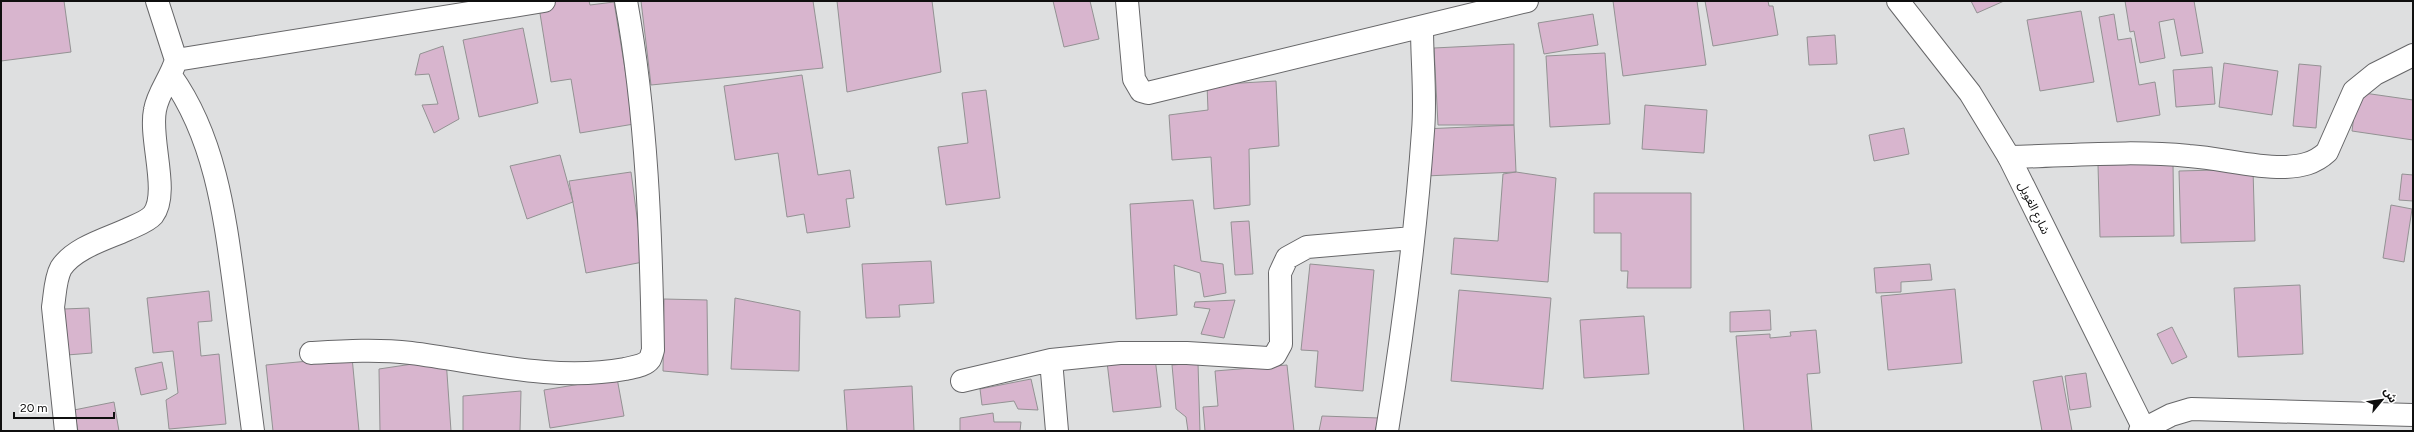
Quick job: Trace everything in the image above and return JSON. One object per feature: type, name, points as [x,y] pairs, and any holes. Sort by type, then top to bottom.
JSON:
[{"type":"street","points":[[157,1],[174,68],[203,138],[221,192],[253,431]]},
{"type":"street","points":[[66,431],[53,307],[56,287],[62,268],[73,256],[87,247],[137,225],[152,216],[159,203],[152,127],[155,109],[161,91],[174,68],[469,7],[544,1]]},
{"type":"street","points":[[312,353],[365,349],[412,354],[529,371],[582,373],[630,368],[642,365],[650,359],[652,350],[652,256],[640,90],[626,1]]},
{"type":"street","points":[[1127,1],[1134,79],[1141,91],[1148,93],[1422,28],[1527,1]]},
{"type":"street","name":"شارع الغويل","points":[[1898,1],[1970,93],[2009,157],[2143,430]]},
{"type":"street","points":[[1387,431],[1397,372],[1413,238],[1423,129],[1422,28]]},
{"type":"street","points":[[2009,157],[2188,156],[2245,164],[2284,167],[2306,165],[2319,159],[2327,152],[2354,91],[2361,83],[2413,55]]},
{"type":"street","points":[[962,381],[1051,360],[1120,353],[1187,353],[1268,358],[1275,355],[1281,344],[1280,273],[1287,258],[1307,247],[1413,238]]},
{"type":"street","points":[[1051,360],[1057,431]]},
{"type":"street","points":[[2143,430],[2171,415],[2191,409],[2413,415]]},
{"type":"building","points":[[1,1],[64,1],[71,52],[1,61]]},
{"type":"building","points":[[538,1],[589,1],[590,5],[614,2],[634,124],[580,133],[571,79],[551,82]]},
{"type":"building","points":[[641,1],[813,1],[823,68],[651,85]]},
{"type":"building","points":[[837,1],[932,1],[941,72],[847,92]]},
{"type":"building","points":[[1053,1],[1090,1],[1099,39],[1064,47]]},
{"type":"building","points":[[1613,1],[1697,1],[1706,65],[1623,76]]},
{"type":"building","points":[[1705,1],[1768,1],[1769,6],[1773,6],[1778,35],[1713,46]]},
{"type":"building","points":[[1971,1],[2004,1],[1977,13]]},
{"type":"building","points":[[2125,1],[2194,1],[2203,53],[2181,56],[2174,19],[2159,22],[2165,58],[2140,63],[2134,31],[2130,32]]},
{"type":"building","points":[[2081,11],[2094,82],[2040,91],[2027,20]]},
{"type":"building","points":[[1593,14],[1598,45],[1544,54],[1538,23]]},
{"type":"building","points":[[2114,14],[2118,40],[2131,38],[2139,85],[2155,82],[2160,115],[2117,122],[2099,17]]},
{"type":"building","points":[[523,28],[538,103],[479,117],[463,40]]},
{"type":"building","points":[[1835,35],[1837,64],[1809,65],[1807,37]]},
{"type":"building","points":[[1514,44],[1514,125],[1438,125],[1434,48]]},
{"type":"building","points":[[443,46],[459,119],[434,133],[422,105],[438,104],[429,74],[415,75],[420,54]]},
{"type":"building","points":[[1605,53],[1610,124],[1550,127],[1546,56]]},
{"type":"building","points":[[2224,63],[2278,71],[2272,115],[2219,107]]},
{"type":"building","points":[[2299,64],[2321,66],[2316,128],[2293,126]]},
{"type":"building","points":[[2212,67],[2215,104],[2176,107],[2173,70]]},
{"type":"building","points":[[802,75],[818,175],[850,170],[854,198],[846,199],[850,227],[807,233],[804,214],[787,217],[778,153],[735,160],[724,86]]},
{"type":"building","points":[[1276,81],[1279,146],[1249,149],[1250,205],[1214,209],[1211,157],[1172,160],[1169,115],[1208,110],[1207,85]]},
{"type":"building","points":[[986,90],[1000,198],[946,205],[938,147],[968,143],[962,93]]},
{"type":"building","points":[[2357,92],[2413,100],[2413,140],[2352,131]]},
{"type":"building","points":[[1645,105],[1707,110],[1704,153],[1642,149]]},
{"type":"building","points":[[1514,125],[1516,172],[1425,176],[1423,129]]},
{"type":"building","points":[[1904,128],[1909,154],[1874,161],[1869,135]]},
{"type":"building","points":[[560,155],[573,202],[527,219],[510,166]]},
{"type":"building","points":[[2173,163],[2174,236],[2100,237],[2098,165]]},
{"type":"building","points":[[2253,169],[2255,241],[2181,243],[2179,171]]},
{"type":"building","points":[[631,172],[643,262],[586,273],[569,181]]},
{"type":"building","points":[[1516,172],[1556,178],[1548,282],[1451,274],[1454,238],[1498,241],[1503,174]]},
{"type":"building","points":[[2402,174],[2413,175],[2413,201],[2399,200]]},
{"type":"building","points":[[1594,193],[1691,193],[1691,288],[1627,288],[1628,271],[1621,271],[1621,233],[1594,233]]},
{"type":"building","points":[[1193,200],[1201,261],[1223,264],[1226,293],[1204,297],[1200,273],[1174,265],[1177,315],[1136,319],[1130,204]]},
{"type":"building","points":[[2391,205],[2412,209],[2404,262],[2383,258]]},
{"type":"building","points":[[1249,221],[1253,274],[1235,275],[1231,222]]},
{"type":"building","points":[[931,261],[934,303],[899,305],[900,317],[866,318],[862,264]]},
{"type":"building","points":[[1310,264],[1374,270],[1363,391],[1315,387],[1318,351],[1301,350]]},
{"type":"building","points":[[1930,264],[1932,280],[1901,282],[1901,292],[1876,293],[1874,268]]},
{"type":"building","points":[[2300,285],[2303,354],[2238,357],[2234,288]]},
{"type":"building","points":[[1955,289],[1962,363],[1888,370],[1881,296]]},
{"type":"building","points":[[1459,290],[1551,298],[1543,389],[1451,381]]},
{"type":"building","points":[[209,291],[212,321],[198,322],[201,356],[219,354],[226,424],[169,429],[166,400],[178,393],[173,351],[153,353],[147,298]]},
{"type":"building","points":[[735,298],[800,311],[799,371],[731,369]]},
{"type":"building","points":[[664,299],[707,300],[708,375],[663,371]]},
{"type":"building","points":[[1235,300],[1224,338],[1201,334],[1210,309],[1194,307],[1195,302]]},
{"type":"building","points":[[89,308],[92,353],[67,355],[64,309]]},
{"type":"building","points":[[1770,310],[1771,330],[1730,332],[1730,312]]},
{"type":"building","points":[[1644,316],[1649,374],[1584,378],[1580,320]]},
{"type":"building","points":[[2172,327],[2187,357],[2172,364],[2157,334]]},
{"type":"building","points":[[1816,330],[1820,373],[1807,374],[1812,431],[1744,431],[1736,336],[1770,334],[1770,338],[1791,336],[1790,332]]},
{"type":"building","points":[[352,357],[359,431],[273,431],[266,365]]},
{"type":"building","points":[[1155,358],[1161,407],[1113,412],[1107,362]]},
{"type":"building","points":[[446,359],[451,431],[380,431],[379,369]]},
{"type":"building","points":[[162,362],[167,389],[141,395],[135,368]]},
{"type":"building","points":[[1198,363],[1200,431],[1188,431],[1186,417],[1176,409],[1172,365]]},
{"type":"building","points":[[1287,365],[1294,431],[1205,431],[1203,407],[1218,406],[1215,371]]},
{"type":"building","points":[[2086,373],[2091,407],[2070,410],[2065,376]]},
{"type":"building","points":[[2062,376],[2072,431],[2042,431],[2033,381]]},
{"type":"building","points":[[617,378],[624,416],[550,428],[544,390]]},
{"type":"building","points":[[1031,379],[1038,410],[1018,409],[1014,401],[982,405],[980,389]]},
{"type":"building","points":[[912,386],[914,431],[847,431],[844,390]]},
{"type":"building","points":[[521,391],[520,431],[463,431],[463,396]]},
{"type":"building","points":[[114,402],[119,431],[78,431],[74,410]]},
{"type":"building","points":[[993,413],[994,422],[1021,422],[1020,431],[960,431],[960,418]]},
{"type":"building","points":[[1322,416],[1379,418],[1375,431],[1319,431]]}]
